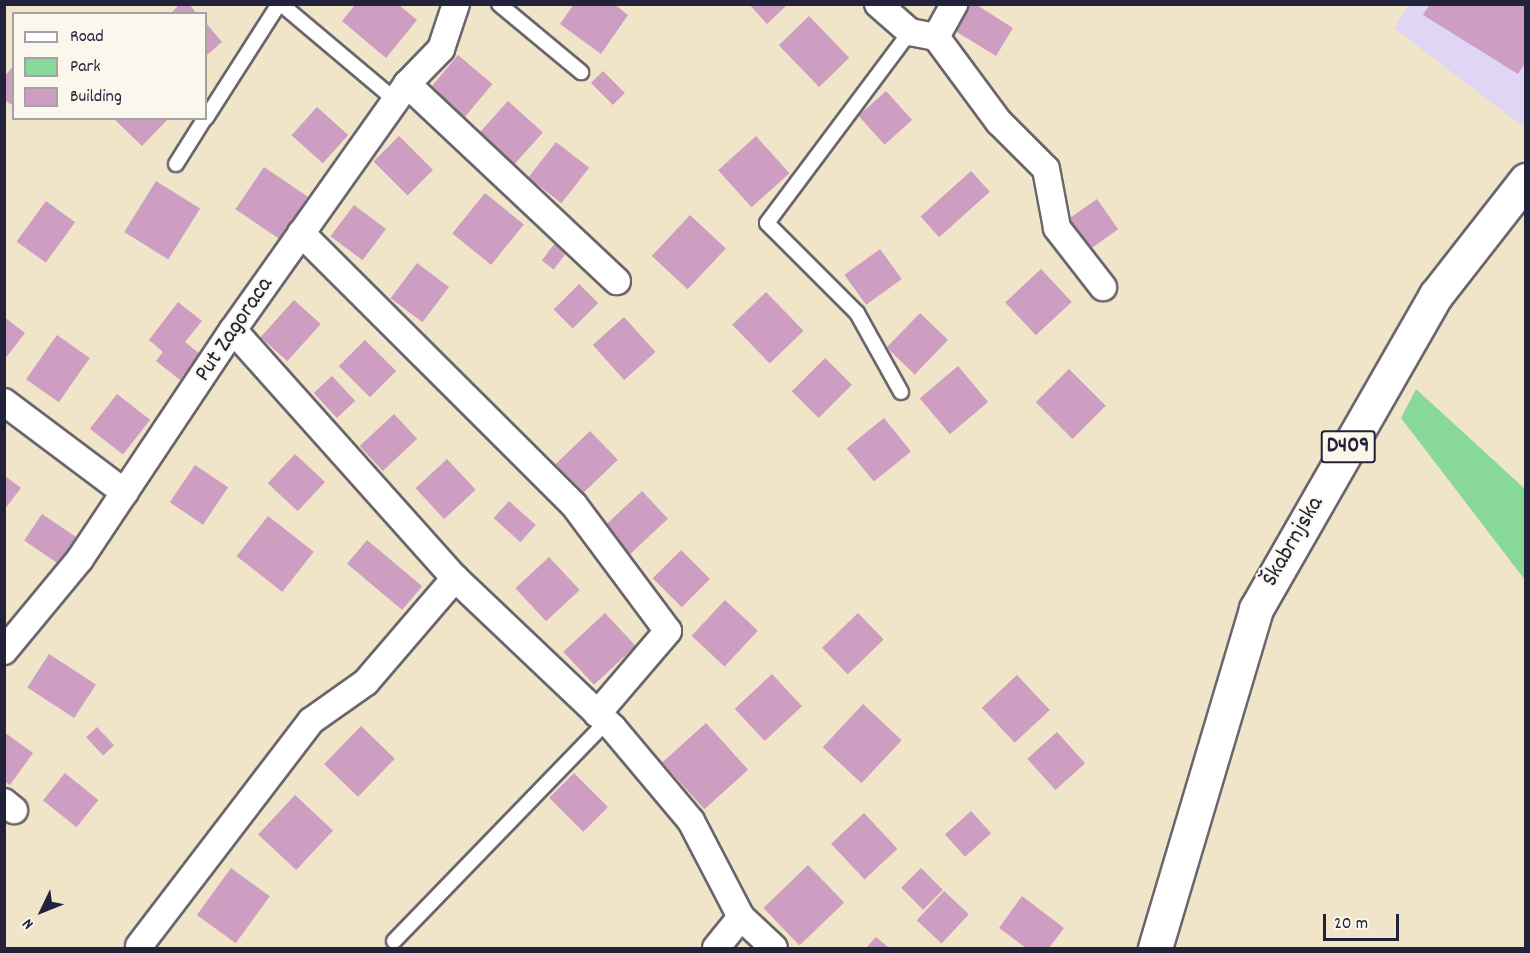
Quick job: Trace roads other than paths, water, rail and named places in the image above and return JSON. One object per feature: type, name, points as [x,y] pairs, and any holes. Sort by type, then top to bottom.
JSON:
[{"type":"main road","name":"Škabrnjska","points":[[1155,948],[1256,609],[1436,295],[1526,180]]},
{"type":"street","name":"Put Zagoraca","points":[[4,651],[80,559],[233,330],[301,233],[401,92],[441,49],[456,4]]},
{"type":"street","points":[[878,4],[910,32],[936,37],[999,122],[1046,169],[1057,228],[1103,287]]},
{"type":"street","points":[[936,37],[954,4]]},
{"type":"street","points":[[401,92],[617,281]]},
{"type":"street","points":[[301,233],[574,505],[668,631],[602,718]]},
{"type":"street","points":[[233,330],[455,578],[602,718],[691,821],[741,917],[774,948]]},
{"type":"street","points":[[4,402],[125,494]]},
{"type":"street","points":[[139,946],[310,722],[366,682],[455,578]]},
{"type":"street","points":[[716,948],[741,917]]},
{"type":"lane","points":[[207,115],[280,4],[401,92]]},
{"type":"lane","points":[[498,4],[581,72]]},
{"type":"lane","points":[[901,392],[857,313],[767,222],[910,32]]},
{"type":"lane","points":[[176,164],[204,120]]},
{"type":"lane","points":[[394,940],[602,718]]}]
